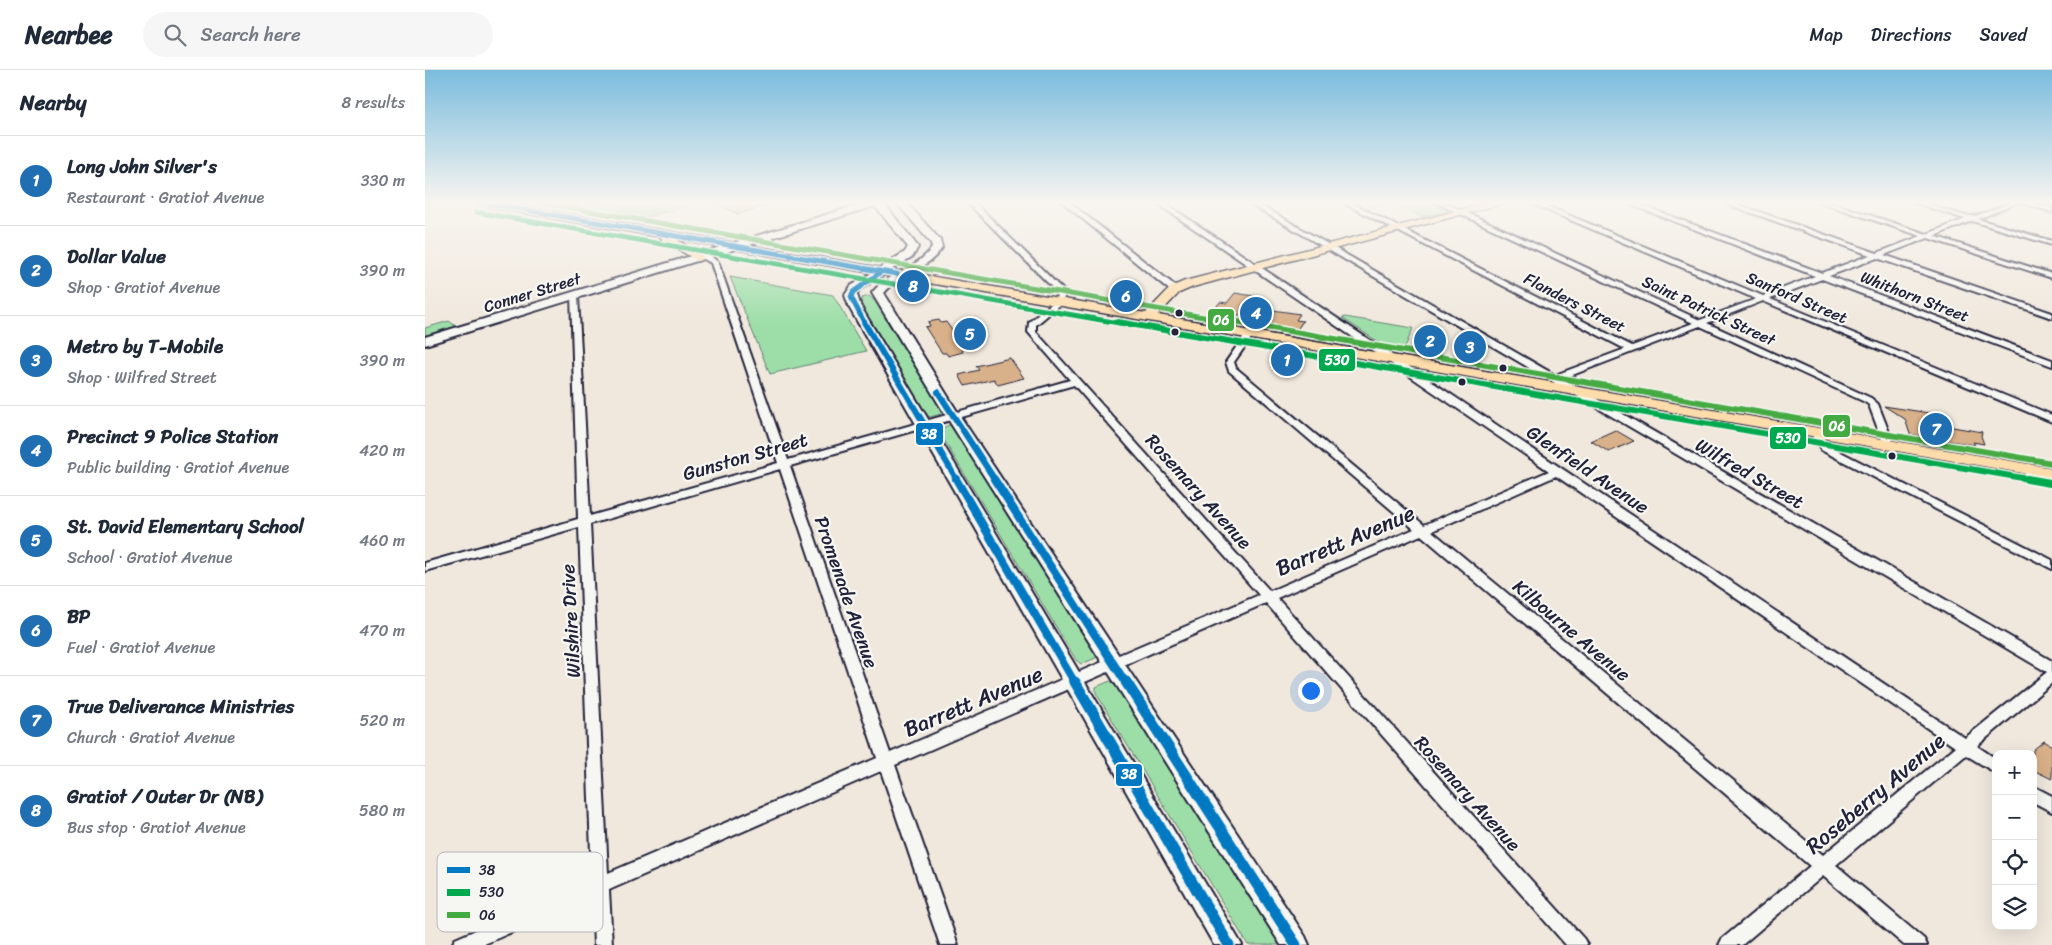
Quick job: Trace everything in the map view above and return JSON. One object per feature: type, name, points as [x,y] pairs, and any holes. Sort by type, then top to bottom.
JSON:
[{"type":"main road","points":[[674,243],[701,257]]},
{"type":"main road","points":[[716,243],[2052,473]]},
{"type":"main road","name":"Conner Street","points":[[735,246],[745,243]]},
{"type":"main road","points":[[1148,318],[1175,290],[1189,284],[1344,243]]},
{"type":"main road","points":[[851,295],[855,288],[881,272]]},
{"type":"main road","points":[[851,295],[877,293],[901,275]]},
{"type":"street","points":[[911,243],[911,252]]},
{"type":"street","points":[[901,275],[934,253],[937,243]]},
{"type":"street","points":[[1011,243],[1062,293],[1057,302]]},
{"type":"street","points":[[1116,243],[1175,290]]},
{"type":"street","name":"Glenfield Avenue","points":[[1219,243],[1992,764]]},
{"type":"street","name":"Wilfred Street","points":[[1321,243],[2052,668]]},
{"type":"street","name":"Flanders Street","points":[[1424,243],[1630,348]]},
{"type":"street","name":"Saint Patrick Street","points":[[1526,243],[1868,400],[1873,404],[1889,445]]},
{"type":"street","name":"Sanford Street","points":[[1630,243],[2052,419]]},
{"type":"street","name":"Whithorn Street","points":[[1734,243],[2052,363]]},
{"type":"street","points":[[1841,243],[2052,316]]},
{"type":"street","points":[[1553,379],[1909,243]]},
{"type":"street","points":[[1948,243],[2052,276]]},
{"type":"street","name":"Conner Street","points":[[425,341],[735,246]]},
{"type":"street","points":[[881,272],[911,252],[934,253]]},
{"type":"street","name":"Promenade Avenue","points":[[701,257],[714,262],[719,275],[949,945]]},
{"type":"street","points":[[877,293],[953,416],[1297,945]]},
{"type":"street","points":[[851,295],[855,306],[1229,945]]},
{"type":"street","name":"Wilshire Drive","points":[[574,296],[599,852]]},
{"type":"street","name":"Rosemary Avenue","points":[[1057,302],[1033,324],[1031,330],[1578,945]]},
{"type":"street","name":"Kilbourne Avenue","points":[[1249,335],[1231,359],[1232,368],[1919,945]]},
{"type":"street","name":"Gunston Street","points":[[425,567],[1076,381]]},
{"type":"street","points":[[1815,432],[1825,448],[2052,565]]},
{"type":"street","name":"Barrett Avenue","points":[[603,884],[1557,472]]},
{"type":"street","name":"Roseberry Avenue","points":[[1728,945],[2052,675]]},
{"type":"street","points":[[2036,795],[2052,805]]},
{"type":"street","name":"Barrett Avenue","points":[[461,945],[491,932]]},
{"type":"street","name":"Wilshire Drive","points":[[603,932],[603,945]]},
{"type":"green space","points":[[730,277],[833,295],[866,351],[770,374]]},
{"type":"green space","points":[[869,296],[874,300],[941,409],[941,414],[930,417],[927,415],[861,304],[862,298]]},
{"type":"green space","points":[[1342,318],[1413,328],[1404,350],[1386,347]]},
{"type":"green space","points":[[449,321],[458,328],[425,337],[425,328]]},
{"type":"green space","points":[[949,425],[953,426],[1096,651],[1096,658],[1081,664],[1076,660],[938,430]]},
{"type":"green space","points":[[1110,681],[1115,684],[1282,945],[1248,945],[1096,693],[1096,687]]},
{"type":"building","points":[[1235,293],[1260,297],[1252,307],[1300,314],[1296,320],[1303,321],[1296,331],[1267,326],[1269,323],[1244,319],[1246,316],[1213,311],[1220,302],[1227,303]]},
{"type":"building","points":[[939,320],[941,323],[946,322],[964,347],[961,348],[963,352],[948,356],[946,353],[942,353],[925,327],[930,326],[928,322]]},
{"type":"building","points":[[1282,355],[1294,357],[1290,367],[1278,365]]},
{"type":"building","points":[[1010,358],[1024,378],[998,385],[994,379],[965,386],[959,375],[979,370],[976,366]]},
{"type":"building","points":[[1884,406],[1942,415],[1947,426],[1982,432],[1981,436],[1984,444],[1973,442],[1975,445],[1910,434],[1905,419]]},
{"type":"building","points":[[1615,430],[1634,441],[1609,452],[1591,441]]},
{"type":"building","points":[[2044,741],[2052,746],[2052,779],[2037,772],[2037,750],[2033,750]]},
{"type":"transit line","name":"530","points":[[655,243],[2050,483]]},
{"type":"transit line","name":"38","points":[[716,243],[897,274]]},
{"type":"transit line","name":"06","points":[[775,243],[2052,463]]},
{"type":"transit line","name":"38","points":[[881,272],[853,292],[851,297],[855,307],[1229,945]]},
{"type":"transit line","name":"38","points":[[938,392],[1296,945]]},
{"type":"place","name":"Gratiot / Outer Dr (NB)","points":[[913,286]]},
{"type":"place","name":"BP","points":[[1126,296]]},
{"type":"place","name":"Precinct 9 Police Station","points":[[1256,313]]},
{"type":"place","name":"St. David Elementary School","points":[[970,334]]},
{"type":"place","name":"Dollar Value","points":[[1430,341]]},
{"type":"place","name":"Metro by T-Mobile","points":[[1470,347]]},
{"type":"place","name":"Long John Silver's","points":[[1287,360]]},
{"type":"place","name":"True Deliverance Ministries","points":[[1936,429]]}]
